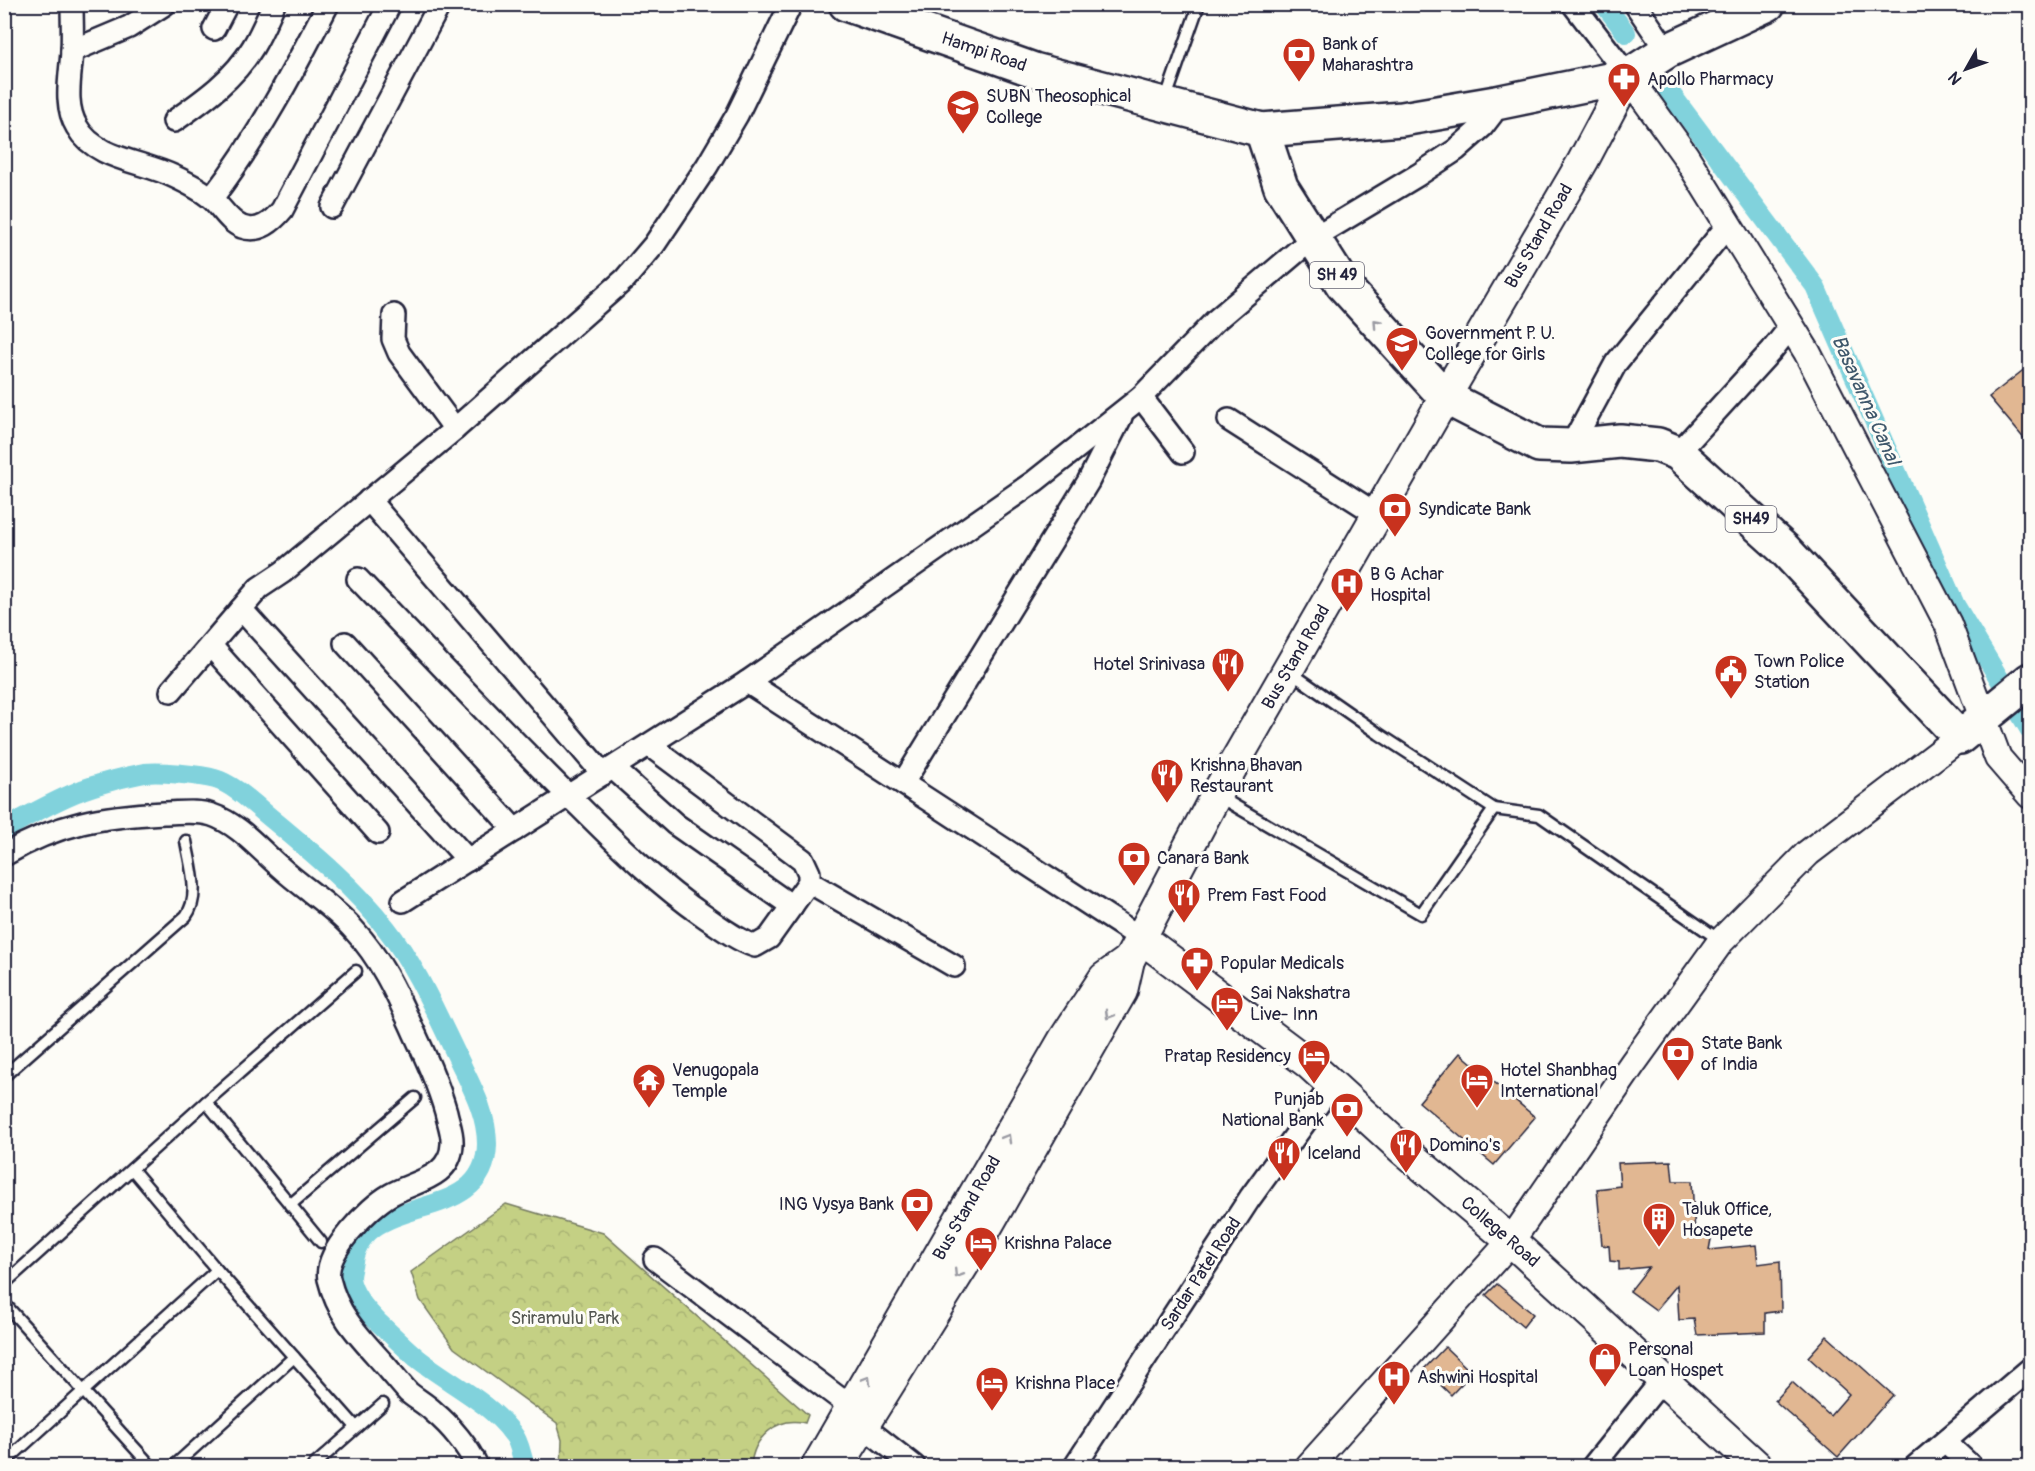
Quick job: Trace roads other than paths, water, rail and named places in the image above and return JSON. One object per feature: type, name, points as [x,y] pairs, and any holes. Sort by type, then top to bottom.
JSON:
[{"type":"main road","name":"Hampi Road","points":[[846,4],[1034,70],[1262,130],[1402,119],[1496,103],[1628,76]]},
{"type":"main road","points":[[1628,76],[1668,51],[1768,4]]},
{"type":"main road","name":"Bus Stand Road","points":[[838,1467],[857,1417],[1064,1040],[1104,978],[1135,949],[1216,795],[1583,161],[1628,76]]},
{"type":"main road","name":"SH 49","points":[[1262,130],[1281,186],[1343,285],[1445,397]]},
{"type":"main road","name":"SH49","points":[[1445,397],[1539,445],[1571,446],[1620,441],[1658,445],[1678,453],[1978,722]]},
{"type":"main road","points":[[1978,722],[2027,682]]},
{"type":"main road","name":"College Road","points":[[1135,949],[1235,1007],[1308,1063],[1402,1149],[1511,1241],[1664,1379],[1757,1467]]},
{"type":"main road","name":"Bus Stand Road","points":[[817,1467],[857,1417]]},
{"type":"street","points":[[72,4],[72,51],[68,79],[72,115],[76,127],[104,152],[157,168],[193,185],[212,198],[231,221],[243,227],[261,227],[273,221],[282,210],[390,4]]},
{"type":"street","points":[[72,51],[129,27],[165,4]]},
{"type":"street","points":[[214,29],[227,4]]},
{"type":"street","points":[[174,122],[207,98],[232,75],[253,47],[274,4]]},
{"type":"street","points":[[212,198],[253,142],[292,76],[328,4]]},
{"type":"street","points":[[171,691],[259,588],[283,572],[455,429],[625,279],[654,245],[707,166],[737,115],[791,4]]},
{"type":"street","points":[[1574,4],[1685,155],[1791,326],[1948,624],[1978,722],[1998,758],[2031,795]]},
{"type":"street","points":[[1635,4],[1668,51]]},
{"type":"street","points":[[332,207],[437,5]]},
{"type":"street","points":[[403,901],[747,682],[1035,481],[1142,397],[1215,321],[1313,238],[1456,150],[1482,127],[1492,114],[1496,103]]},
{"type":"street","points":[[1571,446],[1616,363],[1728,225]]},
{"type":"street","points":[[394,315],[393,339],[399,353],[455,429]]},
{"type":"street","points":[[1678,453],[1724,400],[1773,350],[1791,326]]},
{"type":"street","points":[[1142,397],[1183,452]]},
{"type":"street","points":[[903,783],[1088,482],[1124,411]]},
{"type":"street","points":[[1229,420],[1378,515]]},
{"type":"street","points":[[1072,452],[1088,482]]},
{"type":"street","points":[[369,500],[608,771],[675,824],[792,906]]},
{"type":"street","points":[[358,579],[623,851],[676,897],[747,943],[755,946],[769,939],[809,882],[809,873],[803,860],[793,850],[650,745]]},
{"type":"street","points":[[241,609],[468,860]]},
{"type":"street","points":[[345,643],[515,830]]},
{"type":"street","points":[[211,646],[378,833]]},
{"type":"street","points":[[747,682],[903,783],[1135,949]]},
{"type":"street","points":[[1310,1467],[1511,1241],[1721,940],[1808,853],[1978,722]]},
{"type":"street","points":[[4,855],[27,842],[72,824],[131,815],[188,812],[210,814],[230,822],[283,870],[352,927],[369,947],[397,993],[432,1071],[442,1099],[452,1143],[449,1158],[443,1169],[419,1183],[390,1195],[348,1232],[335,1252],[328,1275],[342,1313],[352,1330],[409,1393],[434,1411],[451,1428],[477,1467]]},
{"type":"street","points":[[809,882],[954,966]]},
{"type":"street","name":"Sardar Patel Road","points":[[1075,1467],[1250,1198],[1332,1084]]},
{"type":"street","points":[[655,1259],[857,1417],[914,1467]]},
{"type":"street","points":[[1916,1467],[2031,1369]]},
{"type":"street","points":[[1593,1467],[1664,1379]]},
{"type":"street","points":[[1945,1442],[1971,1467]]},
{"type":"lane","points":[[1164,104],[1199,4]]},
{"type":"lane","points":[[1288,670],[1379,734],[1494,809],[1539,815],[1721,940]]},
{"type":"lane","points":[[1216,795],[1421,914],[1494,809]]},
{"type":"lane","points":[[4,1076],[186,916],[192,908],[194,893],[186,841]]},
{"type":"lane","points":[[4,1284],[356,971]]},
{"type":"lane","points":[[290,1205],[415,1098]]},
{"type":"lane","points":[[206,1102],[321,1242]]},
{"type":"lane","points":[[132,1169],[217,1270],[356,1427]]},
{"type":"lane","points":[[4,1463],[217,1270]]},
{"type":"lane","points":[[4,1303],[151,1467]]},
{"type":"lane","points":[[174,1467],[294,1357]]},
{"type":"lane","points":[[313,1467],[383,1404]]},
{"type":"waterway","name":"Basavanna Canal","points":[[1604,4],[1626,33]]},
{"type":"waterway","name":"Basavanna Canal","points":[[1668,90],[1815,286],[1955,605],[2030,730]]},
{"type":"waterway","points":[[4,829],[77,792],[129,776],[160,773],[215,779],[245,796],[317,857],[360,898],[386,928],[416,974],[472,1088],[481,1109],[487,1144],[481,1170],[467,1188],[447,1199],[400,1214],[379,1224],[362,1239],[353,1261],[351,1284],[365,1308],[407,1349],[480,1402],[503,1422],[517,1441],[525,1466]]},
{"type":"place","name":"Bank of Maharashtra","points":[[1299,83]]},
{"type":"place","name":"Apollo Pharmacy","points":[[1624,108]]},
{"type":"place","name":"SUBN Theosophical College","points":[[963,135]]},
{"type":"place","name":"Government P. U. College for Girls","points":[[1402,372]]},
{"type":"place","name":"Syndicate Bank","points":[[1395,538]]},
{"type":"place","name":"B G Achar Hospital","points":[[1347,613]]},
{"type":"place","name":"Hotel Srinivasa","points":[[1228,693]]},
{"type":"place","name":"Town Police Station","points":[[1731,700]]},
{"type":"place","name":"Krishna Bhavan Restaurant","points":[[1167,804]]},
{"type":"place","name":"Canara Bank","points":[[1134,887]]},
{"type":"place","name":"Prem Fast Food","points":[[1184,924]]},
{"type":"place","name":"Popular Medicals","points":[[1197,992]]},
{"type":"place","name":"Sai Nakshatra Live- Inn","points":[[1227,1032]]},
{"type":"place","name":"State Bank of India","points":[[1678,1082]]},
{"type":"place","name":"Pratap Residency","points":[[1314,1085]]},
{"type":"place","name":"Venugopala Temple","points":[[649,1109]]},
{"type":"place","name":"Hotel Shanbhag International","points":[[1477,1109]]},
{"type":"place","name":"Punjab National Bank","points":[[1347,1138]]},
{"type":"place","name":"Domino's","points":[[1406,1174]]},
{"type":"place","name":"Iceland","points":[[1284,1182]]},
{"type":"place","name":"ING Vysya Bank","points":[[917,1233]]},
{"type":"place","name":"Taluk Office, Hosapete","points":[[1659,1248]]},
{"type":"place","name":"Krishna Palace","points":[[981,1272]]},
{"type":"place","name":"Personal Loan Hospet","points":[[1605,1388]]},
{"type":"place","name":"Ashwini Hospital","points":[[1394,1406]]},
{"type":"place","name":"Krishna Place","points":[[992,1412]]},
{"type":"park label","name":"Sriramulu Park","points":[[565,1318]]}]
